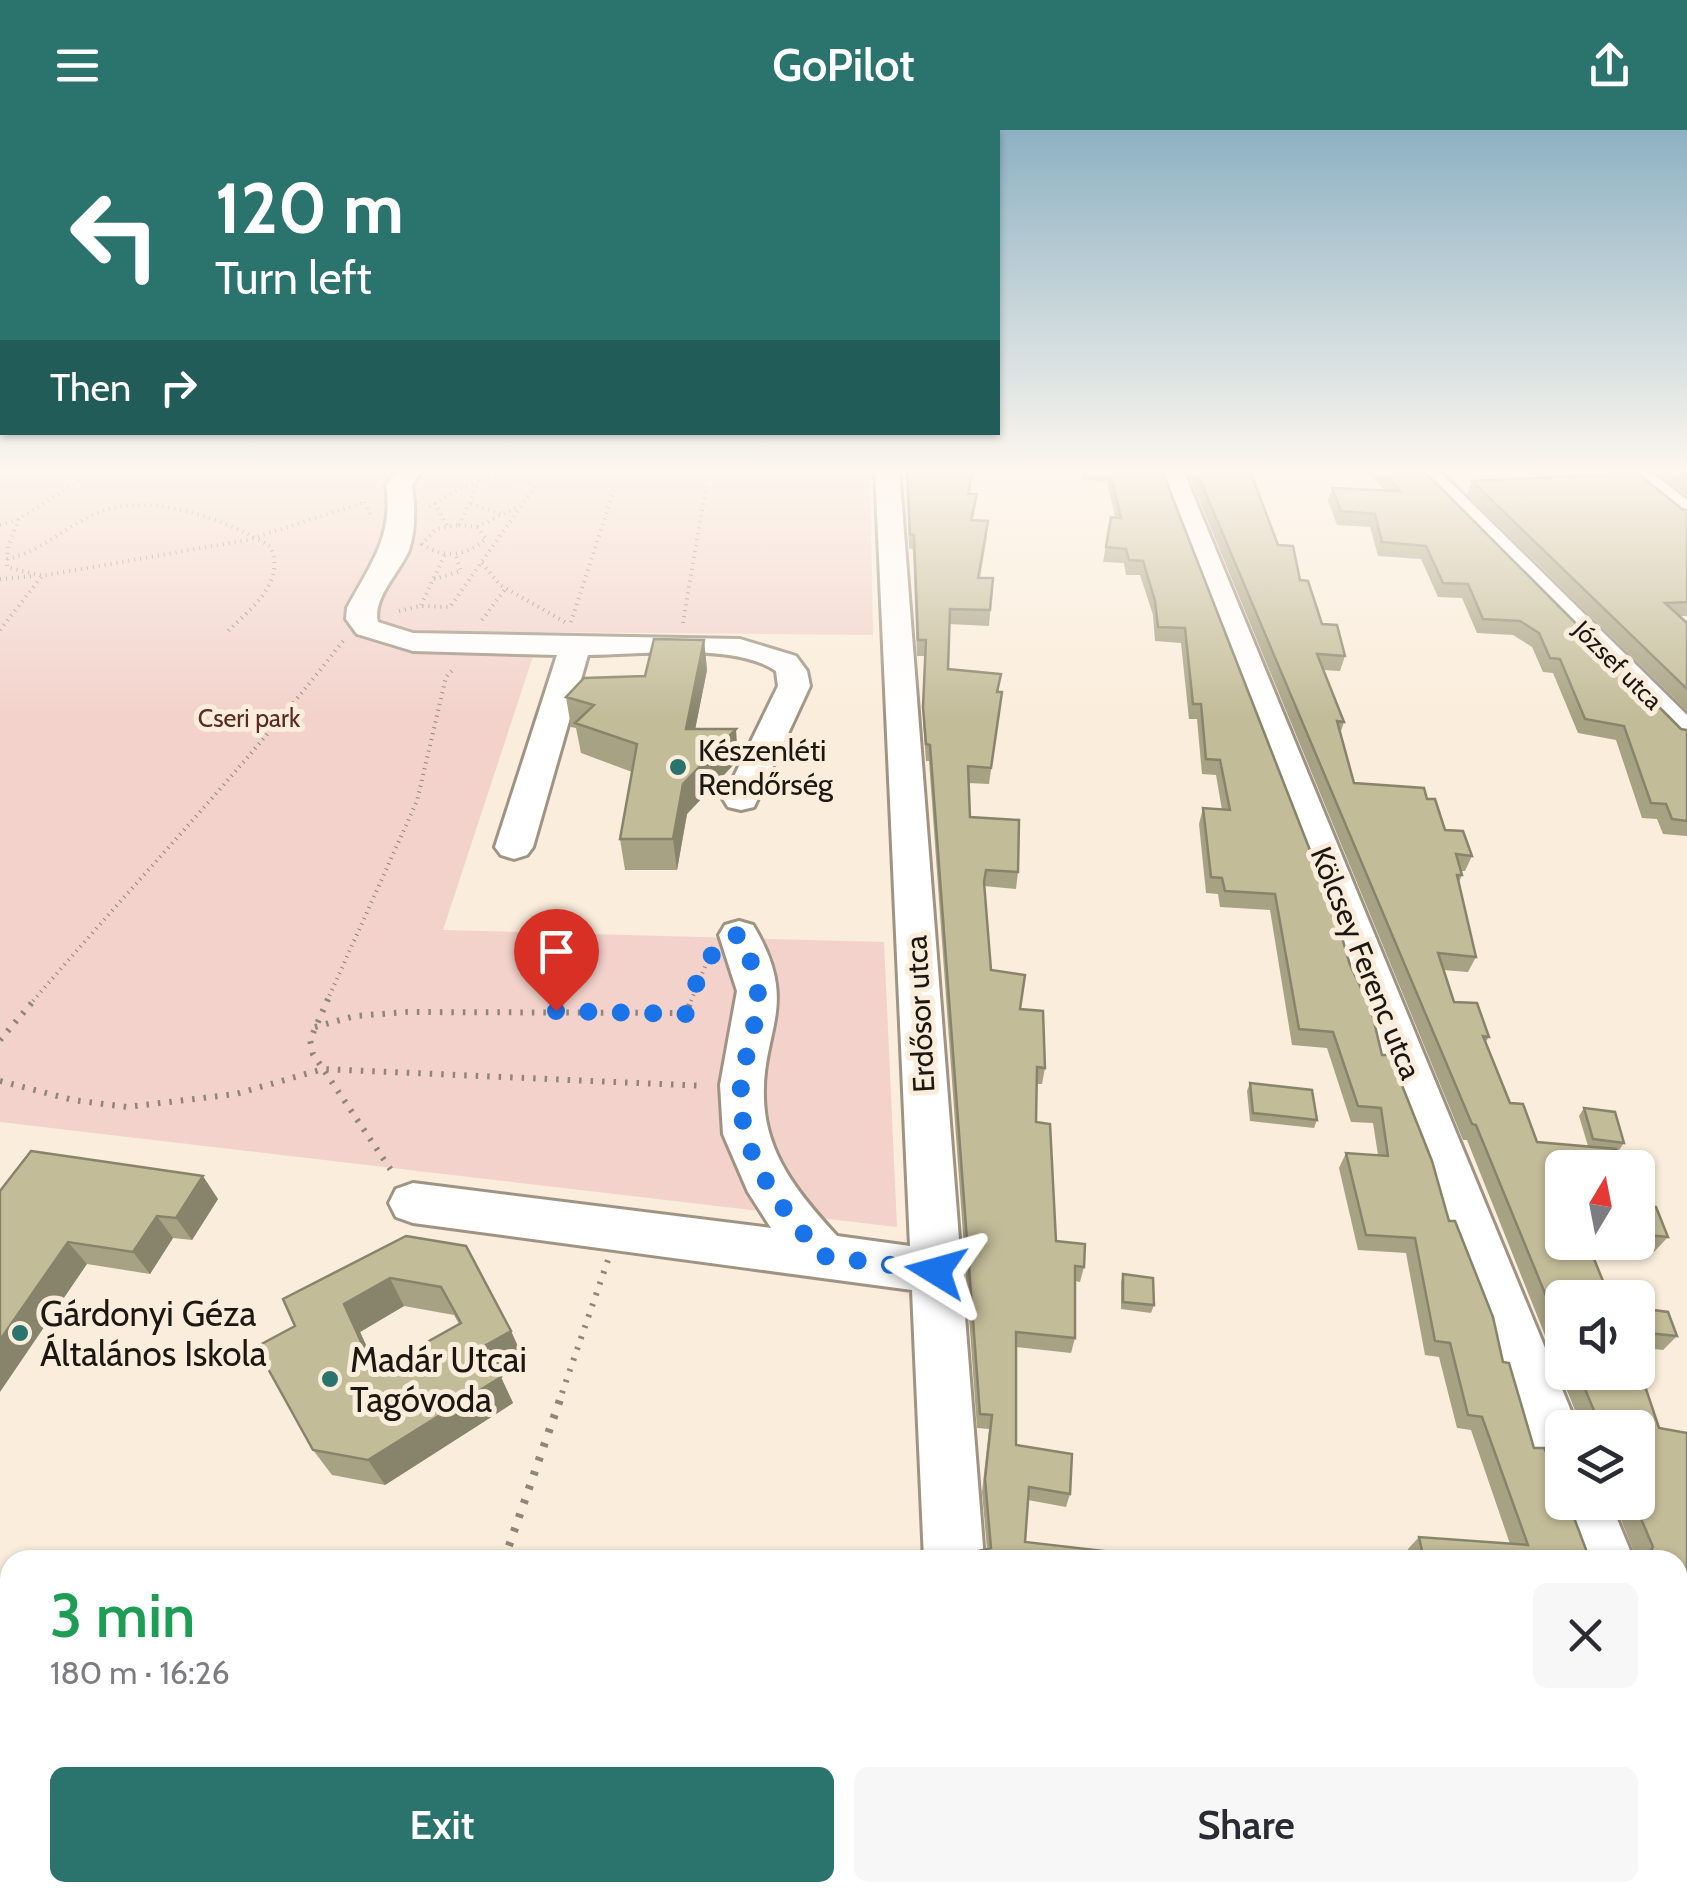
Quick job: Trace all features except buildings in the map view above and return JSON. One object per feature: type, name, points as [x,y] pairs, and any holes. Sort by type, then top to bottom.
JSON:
[{"type":"street","points":[[393,551],[360,613],[372,631],[389,638],[474,644],[742,649],[785,662],[794,672],[794,686],[741,799]]},
{"type":"street","name":"Erdősor utca","points":[[892,551],[953,1550]]},
{"type":"street","name":"Kölcsey Ferenc utca","points":[[1202,551],[1545,1414]]},
{"type":"street","name":"József utca","points":[[1503,551],[1687,734]]},
{"type":"street","points":[[514,847],[575,646]]},
{"type":"street","points":[[739,934],[757,980],[754,1024],[741,1088],[751,1154],[779,1206],[823,1256]]},
{"type":"street","points":[[414,1203],[936,1271]]},
{"type":"street","points":[[1588,1520],[1600,1550]]},
{"type":"path","points":[[8,551],[7,567],[42,576]]},
{"type":"path","points":[[7,559],[39,551]]},
{"type":"path","points":[[0,578],[42,576],[204,551]]},
{"type":"path","points":[[226,633],[276,576],[277,555],[272,551]]},
{"type":"path","points":[[437,551],[445,554],[465,551]]},
{"type":"path","points":[[0,1040],[182,828],[266,740],[360,613],[450,607],[490,551]]},
{"type":"path","points":[[482,563],[494,580],[570,625],[594,551]]},
{"type":"path","points":[[682,626],[695,551]]},
{"type":"path","points":[[420,606],[445,554]]},
{"type":"path","points":[[433,579],[462,570],[456,554]]},
{"type":"path","points":[[0,630],[42,576]]},
{"type":"path","points":[[414,1203],[313,1054],[310,1040],[342,976],[417,801],[446,677],[474,644],[486,613],[506,588]]},
{"type":"path","points":[[313,1028],[355,1016],[407,1012],[686,1014],[707,959],[720,943],[739,934]]},
{"type":"path","points":[[0,1082],[73,1100],[127,1107],[236,1094],[323,1069],[741,1088]]},
{"type":"path","points":[[507,1550],[618,1229]]},
{"type":"green space","name":"Cseri park","points":[[0,551],[871,551],[873,635],[541,632],[443,930],[884,942],[897,1227],[0,1122]]},
{"type":"place","name":"Készenléti Rendőrség","points":[[678,767]]},
{"type":"place","name":"Gárdonyi Géza Általános Iskola","points":[[20,1333]]},
{"type":"place","name":"Madár Utcai Tagóvoda","points":[[330,1379]]},
{"type":"route","points":[[556,1011],[686,1014],[707,959],[720,943],[739,934],[757,980],[754,1024],[741,1088],[751,1154],[779,1206],[823,1256],[936,1271]]}]
